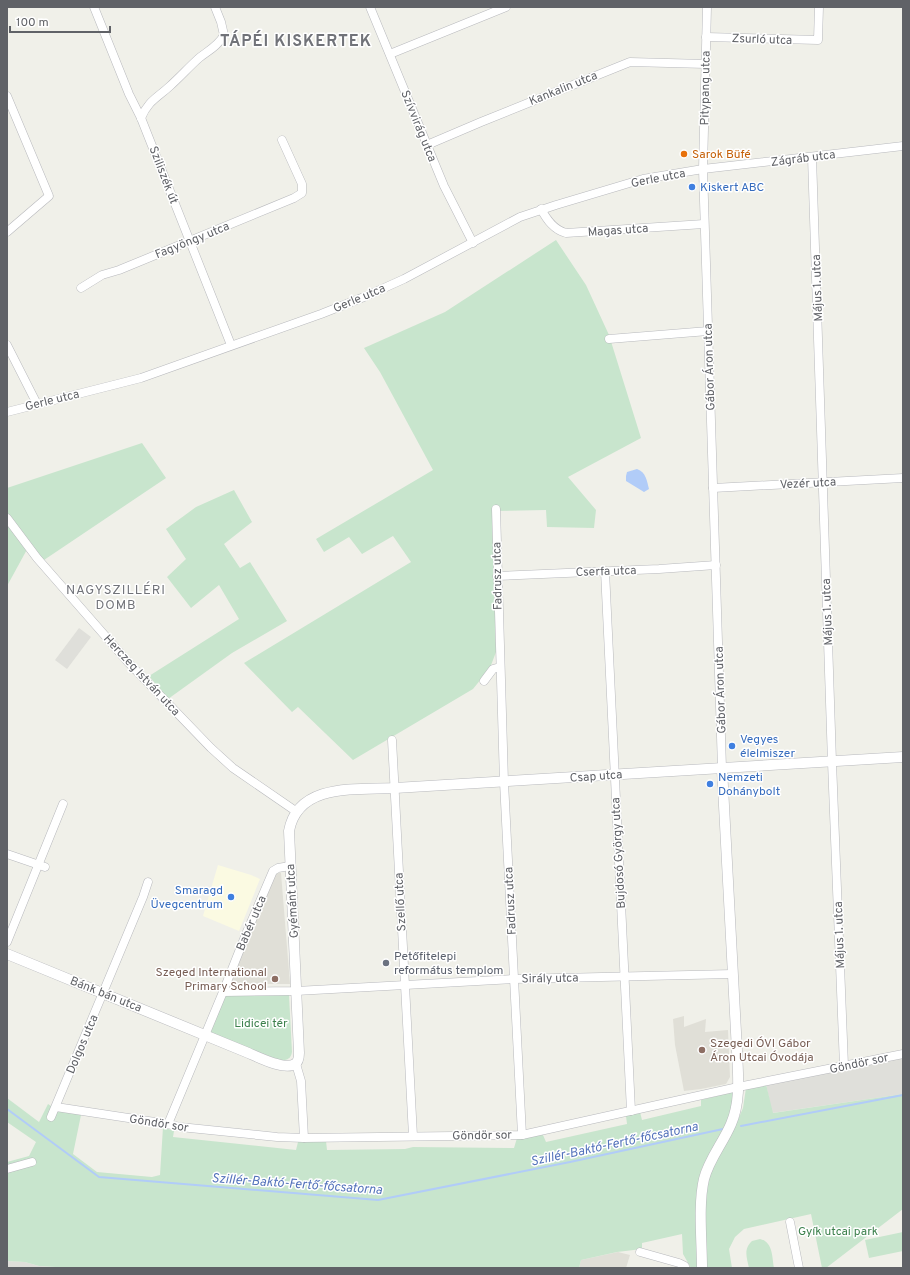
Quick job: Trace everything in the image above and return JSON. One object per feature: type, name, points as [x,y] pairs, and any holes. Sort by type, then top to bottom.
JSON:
[{"type":"street","name":"Sziliszék út","points":[[94,7],[129,94],[141,118],[231,345]]},
{"type":"street","points":[[141,118],[145,109],[152,100],[168,88],[220,41],[224,35],[215,7]]},
{"type":"street","name":"Szívvirág utca","points":[[370,7],[444,186],[473,242]]},
{"type":"street","points":[[390,54],[506,7]]},
{"type":"street","name":"Pitypang utca","points":[[703,169],[707,7]]},
{"type":"street","name":"Zsurló utca","points":[[706,37],[818,40],[819,7]]},
{"type":"street","name":"Kankalin utca","points":[[427,145],[630,62],[706,64]]},
{"type":"street","points":[[7,96],[49,196],[7,232]]},
{"type":"street","name":"Fagyöngy utca","points":[[81,288],[102,275],[119,270],[190,241],[294,198],[302,193],[302,184],[282,140]]},
{"type":"street","name":"Zágráb utca","points":[[703,169],[903,146]]},
{"type":"street","name":"Május 1. utca","points":[[812,157],[832,762],[844,1066]]},
{"type":"street","name":"Gerle utca","points":[[7,412],[141,378],[321,314],[404,279],[473,242],[541,209],[643,179],[703,169]]},
{"type":"street","name":"Gábor Áron utca","points":[[702,1268],[702,1192],[709,1165],[728,1132],[734,1116],[738,1087],[722,768],[703,169]]},
{"type":"street","name":"Magas utca","points":[[541,209],[547,219],[556,228],[566,233],[704,224]]},
{"type":"street","points":[[609,339],[708,331]]},
{"type":"street","points":[[7,345],[37,404]]},
{"type":"street","name":"Vezér utca","points":[[713,488],[903,478]]},
{"type":"street","name":"Fadrusz utca","points":[[496,509],[504,782],[522,1135]]},
{"type":"street","name":"Herczeg István utca","points":[[7,518],[37,558],[123,656],[211,748],[233,768],[297,812]]},
{"type":"street","name":"Cserfa utca","points":[[497,576],[716,565]]},
{"type":"street","name":"Bujdosó György utca","points":[[605,571],[631,1111]]},
{"type":"street","points":[[484,681],[493,669],[500,667]]},
{"type":"street","name":"Szellő utca","points":[[392,740],[413,1136]]},
{"type":"street","name":"Csap utca","points":[[297,812],[313,797],[326,792],[903,757]]},
{"type":"street","points":[[7,942],[41,866],[63,804]]},
{"type":"street","name":"Gyémánt utca","points":[[296,991],[289,831],[291,823],[297,812]]},
{"type":"street","points":[[7,854],[41,866]]},
{"type":"street","name":"Babér utca","points":[[223,992],[273,871],[278,868],[290,866]]},
{"type":"street","name":"Dolgos utca","points":[[51,1117],[148,882]]},
{"type":"street","name":"Bánk bán utca","points":[[7,954],[204,1035]]},
{"type":"street","name":"Sirály utca","points":[[296,991],[514,979],[733,974]]},
{"type":"street","points":[[168,1124],[223,992],[296,991],[299,1053],[296,1064],[301,1081],[304,1138]]},
{"type":"street","points":[[204,1035],[279,1065],[288,1067],[296,1064]]},
{"type":"street","name":"Göndör sor","points":[[56,1107],[180,1127],[277,1137],[304,1138],[522,1135],[738,1087],[903,1054]]},
{"type":"street","points":[[7,1169],[32,1162]]},
{"type":"street","points":[[790,1222],[799,1268]]},
{"type":"street","points":[[640,1252],[678,1263],[685,1266],[685,1268]]},
{"type":"shaded area","points":[[79,628],[91,637],[67,669],[55,660]]},
{"type":"shaded area","name":"Smaragd Üvegcentrum","points":[[218,865],[260,879],[239,931],[203,916]]},
{"type":"shaded area","points":[[275,873],[281,873],[290,984],[229,984]]},
{"type":"shaded area","name":"Szegedi ÓVI Gábor Áron Utcai Óvodája","points":[[684,1016],[684,1027],[706,1019],[705,1032],[728,1030],[730,1077],[726,1084],[684,1091],[675,1045],[673,1019]]},
{"type":"shaded area","points":[[903,1056],[903,1094],[772,1113],[766,1084]]},
{"type":"shaded area","points":[[618,1252],[630,1255],[626,1268],[579,1268],[581,1260]]},
{"type":"shaded area","points":[[7,1261],[25,1262],[39,1266],[72,1268],[7,1268]]},
{"type":"green space","points":[[556,240],[586,285],[609,335],[641,438],[568,477],[596,510],[594,528],[547,527],[546,510],[492,511],[496,652],[490,668],[473,689],[353,760],[298,707],[292,712],[244,663],[411,562],[393,536],[362,554],[349,537],[324,552],[316,539],[433,470],[380,372],[364,348],[445,312]]},
{"type":"green space","points":[[142,443],[166,478],[44,560],[30,544],[7,586],[7,488]]},
{"type":"green space","points":[[234,490],[252,522],[224,544],[240,568],[250,562],[287,621],[232,653],[168,699],[149,676],[239,619],[219,585],[191,608],[167,577],[186,559],[166,529],[196,507]]},
{"type":"green space","name":"Lidicei tér","points":[[226,994],[289,995],[292,1052],[289,1058],[286,1060],[279,1060],[208,1033]]},
{"type":"green space","name":"Gyík utcai park","points":[[766,1084],[773,1113],[903,1094],[903,1209],[826,1268],[822,1268],[811,1214],[744,1229],[735,1237],[729,1249],[732,1268],[706,1268],[706,1200],[708,1181],[716,1160],[734,1129],[743,1108],[746,1088]]},
{"type":"green space","points":[[733,1092],[733,1102],[727,1122],[702,1168],[698,1183],[698,1268],[691,1268],[683,1254],[682,1234],[642,1243],[642,1249],[617,1252],[581,1260],[579,1268],[72,1268],[39,1266],[25,1262],[7,1261],[7,1162],[29,1156],[36,1142],[7,1122],[7,1098],[39,1122],[48,1104],[54,1108],[83,1114],[81,1115],[73,1154],[97,1172],[152,1177],[160,1175],[163,1127],[174,1131],[173,1137],[296,1150],[298,1142],[326,1141],[327,1150],[405,1149],[413,1147],[514,1148],[517,1138],[543,1135],[546,1142],[627,1124],[626,1116],[640,1112],[642,1120],[701,1106],[701,1100]]},
{"type":"green space","points":[[903,1232],[903,1251],[869,1258],[865,1240]]},
{"type":"green space","points":[[760,1239],[767,1243],[770,1247],[774,1268],[749,1268],[746,1254],[747,1247],[752,1241]]},
{"type":"water","points":[[637,469],[642,472],[647,480],[649,489],[644,492],[626,481],[627,472]]},
{"type":"waterway","name":"Szillér-Baktó-Fertő-főcsatorna","points":[[741,1126],[903,1095]]},
{"type":"waterway","name":"Szillér-Baktó-Fertő-főcsatorna","points":[[7,1109],[99,1177],[378,1200],[570,1162],[723,1129]]},
{"type":"place","name":"Sarok Büfé","points":[[684,154]]},
{"type":"place","name":"Kiskert ABC","points":[[692,187]]},
{"type":"place","name":"Vegyes élelmiszer","points":[[732,746]]},
{"type":"place","name":"Nemzeti Dohánybolt","points":[[710,784]]},
{"type":"place","name":"Smaragd Üvegcentrum","points":[[231,897]]},
{"type":"place","name":"Petőfitelepi református templom","points":[[386,963]]},
{"type":"place","name":"Szeged International Primary School","points":[[275,979]]},
{"type":"place","name":"Szegedi ÓVI Gábor Áron Utcai Óvodája","points":[[702,1050]]},
{"type":"district","name":"TÁPÉI KISKERTEK","points":[[296,40]]},
{"type":"district","name":"NAGYSZILLÉRI DOMB","points":[[116,596]]}]
